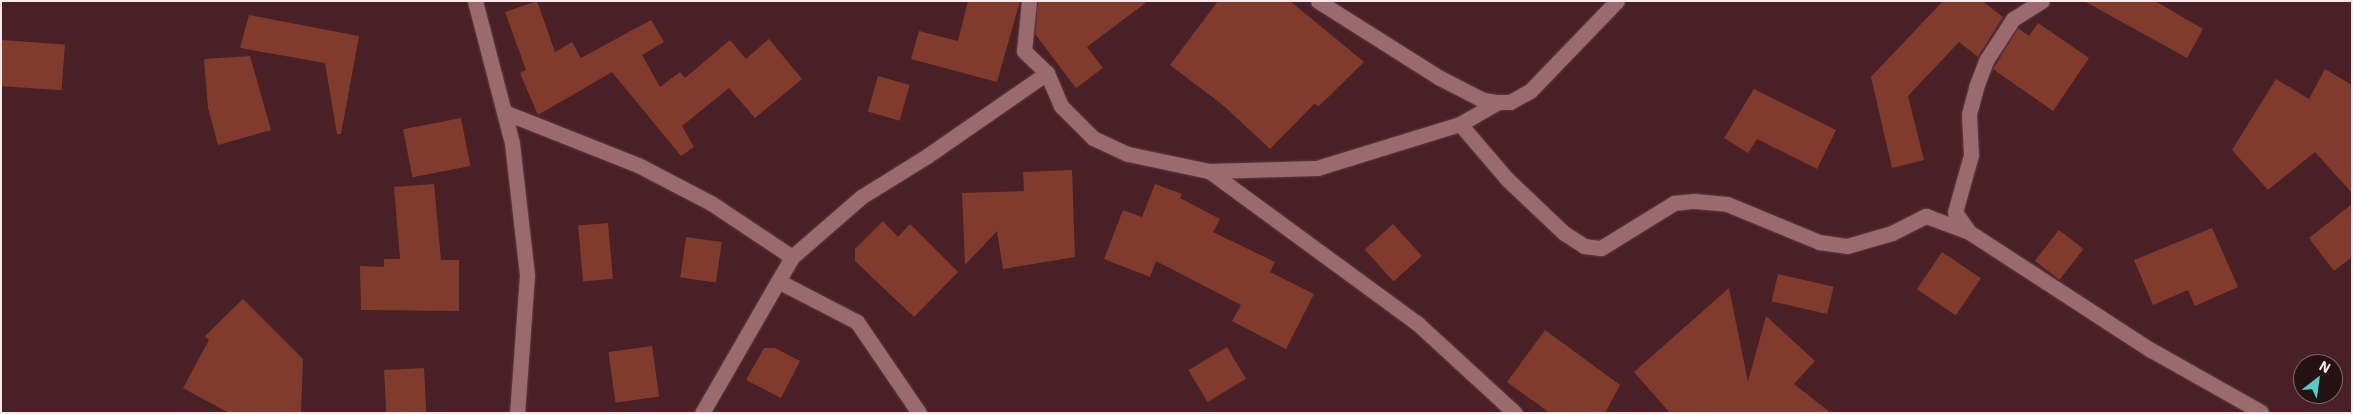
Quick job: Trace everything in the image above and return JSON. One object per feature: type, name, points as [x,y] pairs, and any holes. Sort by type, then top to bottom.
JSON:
[{"type":"street","points":[[475,1],[512,142],[527,275],[517,413]]},
{"type":"street","points":[[1029,1],[1024,52],[1047,72],[1061,106],[1093,138],[1128,154],[1209,171],[1317,168],[1460,124],[1498,102]]},
{"type":"street","points":[[1318,1],[1438,77],[1483,100],[1498,102],[1510,102],[1530,91],[1617,1]]},
{"type":"street","points":[[1969,232],[1955,212],[1971,154],[1970,114],[1976,87],[1987,59],[2013,19],[2042,1]]},
{"type":"street","points":[[702,413],[792,257],[861,197],[927,156],[1047,72]]},
{"type":"street","points":[[504,112],[638,165],[711,203],[792,257]]},
{"type":"street","points":[[1460,124],[1507,179],[1564,233],[1584,246],[1601,248],[1674,203],[1694,201],[1727,204],[1819,242],[1847,246],[1892,232],[1926,216],[1969,232],[2151,350],[2261,413]]},
{"type":"street","points":[[1209,171],[1410,318],[1515,413]]},
{"type":"street","points":[[778,281],[857,322],[919,413]]},
{"type":"building","points":[[537,1],[555,52],[572,42],[581,58],[651,20],[664,42],[642,55],[660,87],[680,72],[685,78],[730,40],[746,59],[769,39],[802,79],[755,118],[729,88],[682,126],[694,147],[681,156],[612,72],[538,115],[520,73],[526,70],[505,12]]},
{"type":"building","points":[[968,1],[1020,1],[997,82],[911,59],[919,31],[958,41]]},
{"type":"building","points":[[1038,1],[1148,1],[1087,47],[1103,68],[1076,88],[1035,34]]},
{"type":"building","points":[[1218,1],[1290,1],[1364,62],[1319,106],[1314,104],[1270,149],[1224,106],[1170,65]]},
{"type":"building","points":[[1943,1],[1982,1],[2003,17],[1978,57],[1959,42],[1908,96],[1924,160],[1892,168],[1871,77]]},
{"type":"building","points":[[2084,1],[2155,1],[2203,29],[2187,58]]},
{"type":"building","points":[[249,15],[359,36],[341,134],[337,134],[325,63],[240,48]]},
{"type":"building","points":[[2038,23],[2089,58],[2053,111],[1993,69],[2018,28],[2029,36]]},
{"type":"building","points":[[1,40],[65,44],[62,90],[1,86]]},
{"type":"building","points":[[250,56],[271,130],[218,145],[208,108],[204,59]]},
{"type":"building","points":[[2325,69],[2352,85],[2352,193],[2315,152],[2268,190],[2232,150],[2276,79],[2309,99]]},
{"type":"building","points":[[878,76],[910,85],[900,121],[868,112]]},
{"type":"building","points":[[1754,89],[1836,130],[1817,169],[1757,139],[1748,153],[1724,138]]},
{"type":"building","points":[[461,118],[470,166],[412,177],[403,129]]},
{"type":"building","points":[[1072,170],[1075,257],[1003,269],[997,231],[965,265],[962,193],[1024,191],[1023,172]]},
{"type":"building","points":[[434,184],[441,260],[459,260],[459,311],[361,310],[360,266],[384,267],[384,259],[400,259],[394,187]]},
{"type":"building","points":[[1155,184],[1182,194],[1180,198],[1220,219],[1213,232],[1275,262],[1270,272],[1314,294],[1286,349],[1232,321],[1241,305],[1156,261],[1150,277],[1104,259],[1123,210],[1142,217]]},
{"type":"building","points":[[2352,204],[2352,257],[2334,271],[2309,238]]},
{"type":"building","points":[[883,221],[898,237],[910,224],[958,272],[914,317],[855,261],[855,249]]},
{"type":"building","points":[[608,223],[613,279],[583,281],[578,226]]},
{"type":"building","points":[[1393,224],[1422,256],[1394,281],[1365,249]]},
{"type":"building","points":[[2212,228],[2238,287],[2195,306],[2188,290],[2153,305],[2134,260]]},
{"type":"building","points":[[2059,230],[2083,249],[2059,280],[2035,261]]},
{"type":"building","points":[[686,237],[722,242],[716,283],[680,278]]},
{"type":"building","points":[[1942,252],[1981,278],[1956,316],[1917,289]]},
{"type":"building","points":[[1778,274],[1834,287],[1827,314],[1772,301]]},
{"type":"building","points":[[1729,288],[1748,382],[1766,316],[1815,361],[1794,384],[1831,413],[1670,413],[1634,372]]},
{"type":"building","points":[[243,299],[303,359],[301,413],[229,413],[183,388],[209,340],[205,336]]},
{"type":"building","points":[[1545,330],[1620,385],[1605,413],[1550,413],[1507,382]]},
{"type":"building","points":[[652,346],[659,397],[616,403],[608,352]]},
{"type":"building","points":[[1227,347],[1246,379],[1207,402],[1188,370]]},
{"type":"building","points":[[764,348],[775,348],[800,361],[781,398],[746,380]]},
{"type":"building","points":[[424,368],[426,413],[386,413],[384,370]]}]
